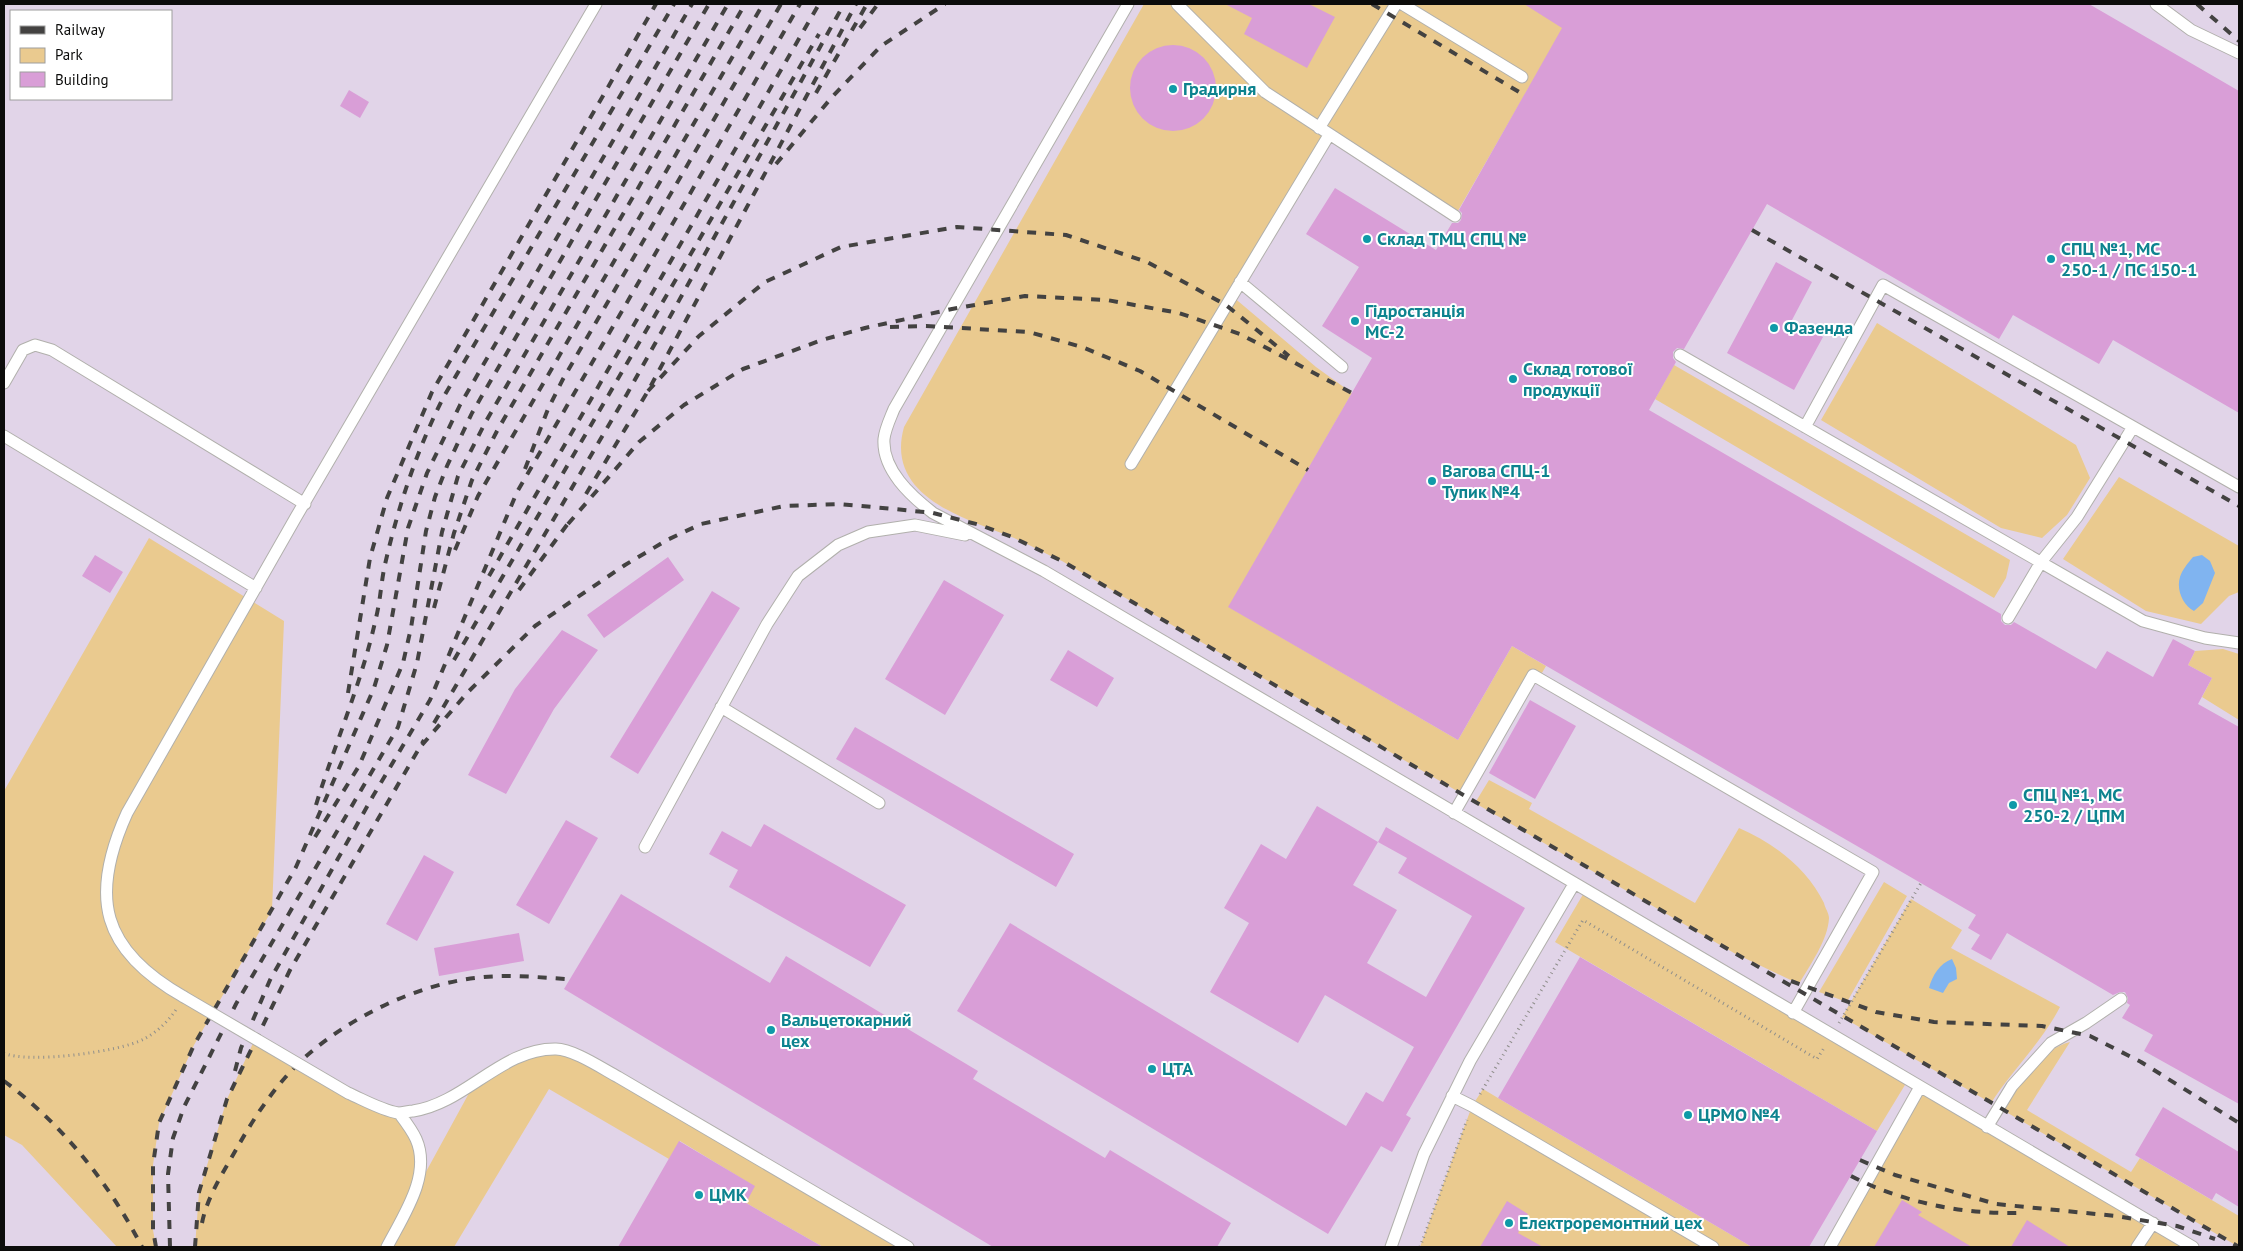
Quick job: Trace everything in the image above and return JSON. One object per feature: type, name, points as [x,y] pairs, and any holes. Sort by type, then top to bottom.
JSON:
[{"type":"lane","points":[[596,4],[127,813],[114,842],[107,868],[105,894],[110,922],[122,943],[141,966],[166,987],[348,1093],[376,1106],[399,1113],[423,1109],[447,1100],[528,1053],[557,1048],[574,1054],[618,1077],[908,1247]]},
{"type":"lane","points":[[1128,4],[894,409],[886,428],[885,450],[900,482],[917,500],[933,512],[1044,571],[2193,1247]]},
{"type":"lane","points":[[1177,4],[1265,92],[1455,216]]},
{"type":"lane","points":[[1131,464],[1240,282],[1396,4]]},
{"type":"lane","points":[[1402,4],[1522,77]]},
{"type":"lane","points":[[2156,4],[2191,30],[2239,53]]},
{"type":"lane","points":[[1240,282],[1342,366]]},
{"type":"lane","points":[[1805,427],[1882,285],[2239,487]]},
{"type":"lane","points":[[4,383],[23,350],[35,345],[52,350],[305,504]]},
{"type":"lane","points":[[1680,355],[2144,621],[2205,638],[2239,643]]},
{"type":"lane","points":[[2008,618],[2041,562],[2077,517],[2133,427]]},
{"type":"lane","points":[[4,436],[256,588]]},
{"type":"lane","points":[[645,847],[767,624],[798,576],[838,545],[868,532],[915,525],[975,536]]},
{"type":"lane","points":[[1454,813],[1533,675],[1873,872],[1793,1013]]},
{"type":"lane","points":[[721,707],[878,803]]},
{"type":"lane","points":[[1391,1247],[1424,1154],[1452,1096],[1470,1061],[1574,884]]},
{"type":"lane","points":[[1987,1127],[2012,1086],[2051,1042],[2086,1024],[2120,999]]},
{"type":"lane","points":[[1830,1247],[1920,1087]]},
{"type":"lane","points":[[1452,1096],[1712,1247]]},
{"type":"lane","points":[[387,1247],[415,1192],[420,1168],[416,1139],[399,1113]]},
{"type":"lane","points":[[2137,1247],[2152,1223]]},
{"type":"path","points":[[1420,1247],[1472,1106],[1583,920],[1817,1059],[1921,883]]},
{"type":"path","points":[[4,1052],[12,1057],[68,1056],[143,1040],[169,1020],[184,997]]},
{"type":"shaded area","points":[[4,4],[2239,4],[2239,1247],[4,1247]]},
{"type":"green space","points":[[1144,4],[1577,4],[1455,216],[1329,135],[1232,296],[1316,367],[1352,393],[1229,607],[1458,740],[1512,646],[1546,666],[1539,678],[1534,675],[1464,795],[1062,561],[1016,539],[970,521],[931,500],[916,486],[906,470],[901,450],[904,427]]},
{"type":"green space","points":[[1877,323],[2076,445],[2090,478],[2067,515],[2042,538],[2001,528],[1821,420]]},
{"type":"green space","points":[[1674,365],[2010,560],[2006,578],[1994,598],[1655,399]]},
{"type":"green space","points":[[2119,477],[2239,546],[2239,592],[2229,596],[2201,624],[2146,611],[2063,559]]},
{"type":"green space","points":[[149,538],[284,621],[272,910],[194,1045],[159,1123],[153,1165],[153,1230],[156,1247],[117,1247],[22,1145],[4,1135],[4,791]]},
{"type":"green space","points":[[2223,649],[2239,654],[2239,720],[2202,697],[2212,678],[2188,665],[2195,651]]},
{"type":"green space","points":[[1489,780],[1532,803],[1529,809],[1695,903],[1739,828],[1752,834],[1788,858],[1817,890],[1829,916],[1822,944],[1799,984],[1734,953],[1475,803]]},
{"type":"green space","points":[[1884,882],[1907,896],[1847,1002],[1819,992]]},
{"type":"green space","points":[[1585,891],[1908,1080],[1877,1131],[1555,942]]},
{"type":"green space","points":[[1911,899],[1962,930],[1951,948],[2060,1007],[2045,1032],[1991,1103],[1842,1017]]},
{"type":"green space","points":[[255,1039],[348,1093],[399,1113],[417,1139],[416,1190],[474,1084],[502,1067],[557,1049],[908,1247],[823,1247],[746,1203],[754,1186],[680,1141],[669,1159],[549,1089],[454,1247],[195,1247],[199,1192],[227,1099]]},
{"type":"green space","points":[[2070,1042],[2027,1110],[2131,1172],[2140,1158],[2239,1216],[2239,1247],[2001,1109],[2014,1089],[2039,1060],[2059,1046]]},
{"type":"green space","points":[[1920,1087],[2193,1247],[1830,1247]]},
{"type":"green space","points":[[1483,1089],[1752,1247],[1420,1247],[1472,1106]]},
{"type":"water","points":[[2202,555],[2210,561],[2215,573],[2203,603],[2194,611],[2181,597],[2179,582],[2182,572],[2193,557]]},
{"type":"water","points":[[1952,959],[1956,968],[1957,979],[1949,983],[1943,993],[1929,988],[1937,970]]},
{"type":"building","points":[[1225,4],[1309,4],[1335,17],[1307,68],[1244,34],[1252,18]]},
{"type":"building","points":[[1524,4],[2089,4],[2239,91],[2239,413],[2113,340],[2099,364],[2013,315],[1999,339],[1767,204],[1684,349],[1677,348],[1673,352],[1673,358],[1676,362],[1649,410],[2001,614],[2001,621],[2005,625],[2011,625],[2014,622],[2096,669],[2107,651],[2153,677],[2173,639],[2195,651],[2188,665],[2212,678],[2198,704],[2239,727],[2239,1104],[2144,1051],[2153,1035],[2122,1018],[2130,1005],[2127,1003],[2128,998],[2125,992],[2113,995],[2007,933],[1991,960],[1971,949],[1980,935],[1968,928],[1976,915],[1512,646],[1458,740],[1228,607],[1372,358],[1322,326],[1359,267],[1306,234],[1335,188],[1436,250],[1452,223],[1458,223],[1461,220],[1462,213],[1459,210],[1562,28]]},
{"type":"building","name":"Градирня","points":[[1165,45],[1181,45],[1190,48],[1204,57],[1213,71],[1216,88],[1213,105],[1204,119],[1190,128],[1181,131],[1165,131],[1149,124],[1137,112],[1130,96],[1130,80],[1137,64],[1149,52]]},
{"type":"building","points":[[349,90],[369,102],[360,118],[340,106]]},
{"type":"building","name":"Фазенда","points":[[1776,262],[1812,282],[1792,320],[1823,337],[1794,390],[1727,353]]},
{"type":"building","points":[[95,555],[123,572],[110,593],[82,576]]},
{"type":"building","points":[[668,557],[684,580],[604,638],[587,615]]},
{"type":"building","points":[[944,580],[1004,615],[945,715],[885,679]]},
{"type":"building","points":[[712,591],[740,608],[638,774],[610,757]]},
{"type":"building","points":[[562,630],[598,650],[554,709],[506,794],[468,775],[515,689]]},
{"type":"building","points":[[1068,650],[1114,678],[1097,707],[1050,680]]},
{"type":"building","points":[[1530,700],[1576,726],[1535,799],[1489,773]]},
{"type":"building","points":[[855,727],[1074,854],[1056,887],[836,759]]},
{"type":"building","points":[[1317,806],[1378,842],[1386,827],[1525,908],[1406,1115],[1411,1118],[1392,1152],[1381,1146],[1328,1234],[957,1011],[1010,923],[1346,1126],[1366,1092],[1383,1102],[1414,1047],[1325,995],[1298,1043],[1210,992],[1249,923],[1224,908],[1261,844],[1286,859]],"holes":[[[1378,842],[1407,858],[1398,873],[1472,916],[1426,997],[1367,963],[1397,910],[1353,885]]]},
{"type":"building","points":[[566,820],[598,838],[549,924],[516,905]]},
{"type":"building","points":[[764,824],[906,905],[870,967],[729,887],[738,870],[709,854],[722,831],[751,847]]},
{"type":"building","points":[[424,855],[454,872],[417,941],[386,924]]},
{"type":"building","name":"Вальцетокарний цех","points":[[621,894],[770,983],[786,956],[978,1071],[973,1079],[1105,1158],[1110,1150],[1231,1223],[1217,1247],[993,1247],[564,989]]},
{"type":"building","points":[[519,933],[524,961],[439,976],[434,948]]},
{"type":"building","name":"ЦРМО №4","points":[[1580,957],[1877,1131],[1809,1247],[1752,1247],[1498,1098]]},
{"type":"building","points":[[2163,1107],[2239,1152],[2239,1207],[2216,1193],[2212,1200],[2135,1155]]},
{"type":"building","name":"ЦМК","points":[[679,1141],[755,1186],[746,1203],[823,1247],[618,1247]]},
{"type":"building","points":[[1902,1200],[1922,1212],[1918,1215],[1972,1247],[1874,1247]]},
{"type":"building","name":"Електроремонтний цех","points":[[1507,1201],[1528,1214],[1518,1233],[1543,1247],[1480,1247]]},
{"type":"building","points":[[2027,1220],[2070,1247],[2011,1247]]},
{"type":"railway","points":[[348,693],[370,558],[387,498],[432,392],[656,4]]},
{"type":"railway","points":[[316,805],[370,642],[384,569],[401,503],[433,418],[674,4]]},
{"type":"railway","points":[[156,1247],[153,1230],[153,1165],[159,1123],[194,1045],[296,867],[374,688],[387,645],[408,528],[427,473],[460,405],[692,4]]},
{"type":"railway","points":[[315,837],[359,766],[403,663],[411,628],[426,531],[435,497],[447,466],[472,413],[709,4]]},
{"type":"railway","points":[[170,1247],[168,1174],[173,1138],[184,1107],[236,1004],[398,727],[417,663],[442,532],[458,476],[485,423],[728,4]]},
{"type":"railway","points":[[434,608],[454,533],[472,480],[497,431],[745,4]]},
{"type":"railway","points":[[455,550],[478,496],[763,4]]},
{"type":"railway","points":[[525,469],[548,409],[563,379],[781,4]]},
{"type":"railway","points":[[235,1071],[241,1048],[270,980],[373,796],[430,700],[517,492],[800,4]]},
{"type":"railway","points":[[489,576],[819,4]]},
{"type":"railway","points":[[434,723],[627,394],[844,4]]},
{"type":"railway","points":[[586,494],[648,391],[856,4]]},
{"type":"railway","points":[[816,93],[867,4]]},
{"type":"railway","points":[[860,28],[878,4]]},
{"type":"railway","points":[[776,164],[832,97],[881,46],[945,4]]},
{"type":"railway","points":[[1372,4],[1524,95]]},
{"type":"railway","points":[[2197,4],[2239,41]]},
{"type":"railway","points":[[454,660],[819,34]]},
{"type":"railway","points":[[648,391],[699,336],[765,282],[841,247],[957,227],[1066,235],[1147,262],[1226,305],[1289,356]]},
{"type":"railway","points":[[1752,230],[2239,506]]},
{"type":"railway","points":[[568,524],[639,442],[684,405],[743,369],[822,340],[865,328],[952,309],[1025,296],[1107,300],[1179,313],[1240,334],[1352,393]]},
{"type":"railway","points":[[890,327],[926,326],[1029,332],[1082,347],[1140,371],[1308,470]]},
{"type":"railway","points":[[422,745],[468,692],[535,626],[625,565],[667,540],[701,524],[784,506],[839,504],[933,513],[980,525],[1012,537],[1062,561],[2239,1247]]},
{"type":"railway","points":[[519,590],[572,518]]},
{"type":"railway","points":[[195,1247],[199,1192],[227,1099],[290,970],[424,740]]},
{"type":"railway","points":[[202,1223],[212,1194],[252,1122],[289,1073],[328,1038],[367,1014],[431,987],[475,978],[498,976],[565,979]]},
{"type":"railway","points":[[1791,981],[1876,1012],[1934,1022],[2042,1026],[2090,1036],[2141,1062],[2239,1123]]},
{"type":"railway","points":[[4,1081],[45,1116],[82,1156],[115,1200],[142,1247]]},
{"type":"railway","points":[[1860,1160],[1895,1175],[1996,1204],[2116,1216],[2177,1226],[2215,1239]]},
{"type":"railway","points":[[1851,1176],[1890,1193],[1932,1205],[1974,1211],[2017,1213]]},
{"type":"place","name":"Градирня","points":[[1173,89]]},
{"type":"place","name":"Склад ТМЦ СПЦ №","points":[[1367,239]]},
{"type":"place","name":"СПЦ №1, МС 250-1 / ПС 150-1","points":[[2051,259]]},
{"type":"place","name":"Гідростанція МС-2","points":[[1355,321]]},
{"type":"place","name":"Фазенда","points":[[1774,328]]},
{"type":"place","name":"Склад готової продукції","points":[[1513,379]]},
{"type":"place","name":"Вагова СПЦ-1 Тупик №4","points":[[1432,481]]},
{"type":"place","name":"СПЦ №1, МС 250-2 / ЦПМ","points":[[2013,805]]},
{"type":"place","name":"Вальцетокарний цех","points":[[771,1030]]},
{"type":"place","name":"ЦТА","points":[[1152,1069]]},
{"type":"place","name":"ЦРМО №4","points":[[1688,1115]]},
{"type":"place","name":"ЦМК","points":[[699,1195]]},
{"type":"place","name":"Електроремонтний цех","points":[[1509,1223]]}]
